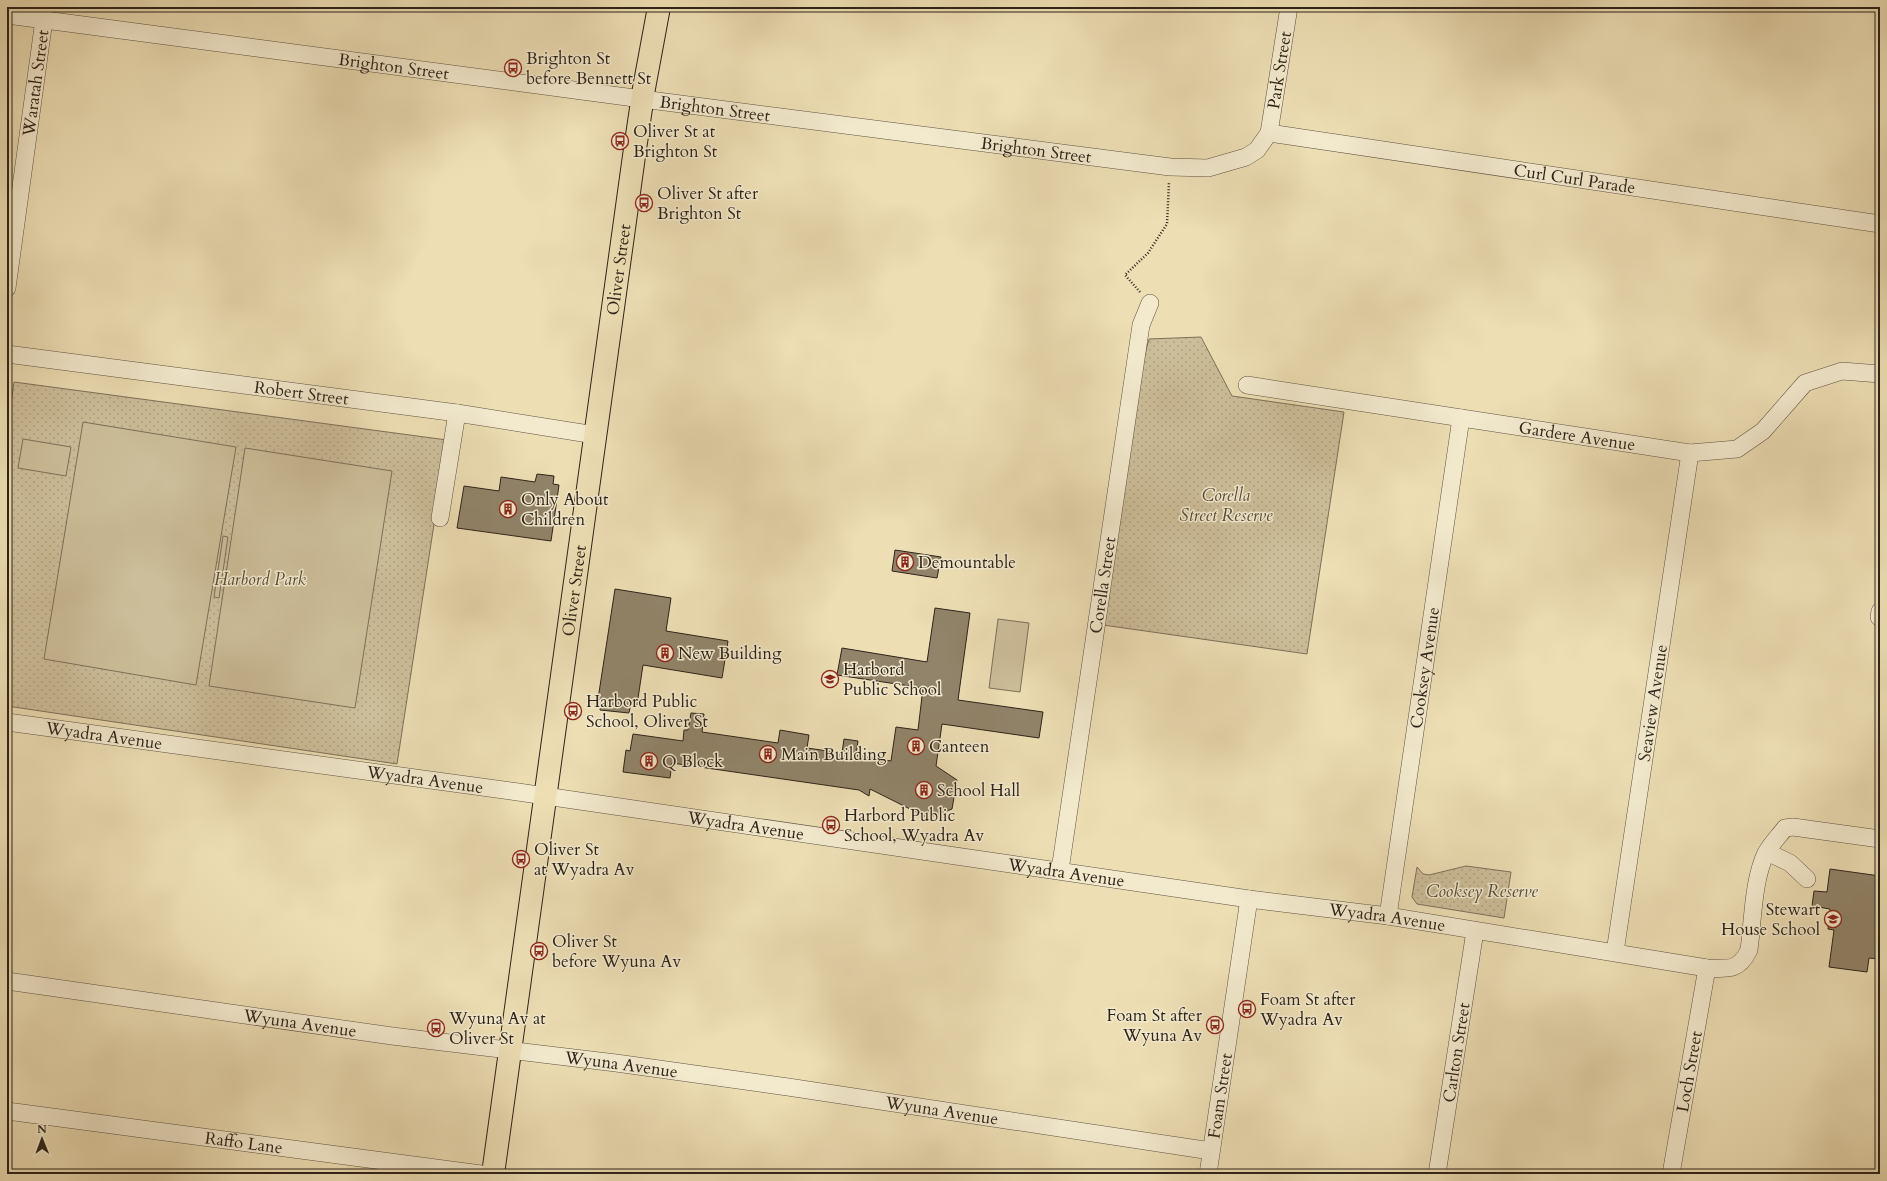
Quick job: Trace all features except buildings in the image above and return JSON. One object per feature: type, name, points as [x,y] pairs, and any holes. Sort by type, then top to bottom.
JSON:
[{"type":"main road","name":"Oliver Street","points":[[493,1174],[544,796],[596,435],[642,99],[659,7]]},
{"type":"street","name":"Park Street","points":[[1269,133],[1289,7]]},
{"type":"street","name":"Brighton Street","points":[[7,14],[642,99],[1170,167],[1208,168],[1246,157],[1257,150],[1269,133]]},
{"type":"street","name":"Waratah Street","points":[[7,288],[44,20]]},
{"type":"street","name":"Curl Curl Parade","points":[[1269,133],[1880,224]]},
{"type":"street","name":"Corella Street","points":[[1060,870],[1140,332],[1150,302]]},
{"type":"street","name":"Robert Street","points":[[7,354],[457,413],[596,435]]},
{"type":"street","name":"Gardere Avenue","points":[[1247,385],[1690,453],[1738,449],[1763,431],[1805,383],[1842,370],[1880,374]]},
{"type":"street","points":[[440,518],[457,413]]},
{"type":"street","name":"Cooksey Avenue","points":[[1388,916],[1461,418]]},
{"type":"street","name":"Seaview Avenue","points":[[1615,952],[1690,453]]},
{"type":"street","name":"Wyadra Avenue","points":[[7,722],[544,796],[1060,870],[1249,899],[1388,916],[1707,968],[1730,969],[1744,961],[1749,950],[1758,875],[1769,849]]},
{"type":"street","points":[[1807,879],[1790,863],[1769,849],[1785,828],[1793,827],[1880,839]]},
{"type":"street","name":"Foam Street","points":[[1208,1174],[1249,899]]},
{"type":"street","name":"Carlton Street","points":[[1437,1174],[1475,931]]},
{"type":"street","name":"Loch Street","points":[[1671,1174],[1707,968]]},
{"type":"street","name":"Wyuna Avenue","points":[[7,981],[392,1036],[780,1086],[1211,1151]]},
{"type":"street","name":"Raffo Lane","points":[[7,1111],[481,1174]]},
{"type":"path","points":[[1150,302],[1125,275],[1148,253],[1167,224],[1170,167]]},
{"type":"green space","name":"Corella Street Reserve","points":[[1201,337],[1232,396],[1344,412],[1307,654],[1103,625],[1143,362],[1149,339]]},
{"type":"green space","name":"Harbord Park","points":[[14,382],[447,440],[397,764],[7,706],[7,431]]},
{"type":"green space","points":[[83,422],[236,447],[196,685],[44,659]]},
{"type":"green space","points":[[23,439],[71,447],[66,476],[18,468]]},
{"type":"green space","points":[[245,448],[392,471],[355,708],[209,686]]},
{"type":"green space","points":[[223,536],[228,537],[219,598],[214,597]]},
{"type":"green space","points":[[998,619],[1029,623],[1020,692],[989,688]]},
{"type":"green space","name":"Cooksey Reserve","points":[[1466,866],[1511,872],[1504,918],[1417,904],[1412,897],[1417,867],[1423,874],[1429,875]]},
{"type":"place","name":"Brighton St before Bennett St","points":[[513,68]]},
{"type":"place","name":"Oliver St at Brighton St","points":[[620,141]]},
{"type":"place","name":"Oliver St after Brighton St","points":[[644,203]]},
{"type":"place","name":"Only About Children","points":[[508,509]]},
{"type":"place","name":"Demountable","points":[[905,562]]},
{"type":"place","name":"New Building","points":[[665,653]]},
{"type":"place","name":"Harbord Public School","points":[[830,679]]},
{"type":"place","name":"Harbord Public School, Oliver St","points":[[573,711]]},
{"type":"place","name":"Canteen","points":[[916,746]]},
{"type":"place","name":"Main Building","points":[[768,754]]},
{"type":"place","name":"Q Block","points":[[649,761]]},
{"type":"place","name":"School Hall","points":[[924,790]]},
{"type":"place","name":"Harbord Public School, Wyadra Av","points":[[831,825]]},
{"type":"place","name":"Oliver St at Wyadra Av","points":[[521,859]]},
{"type":"place","name":"Stewart House School","points":[[1833,919]]},
{"type":"place","name":"Oliver St before Wyuna Av","points":[[539,951]]},
{"type":"place","name":"Foam St after Wyadra Av","points":[[1247,1009]]},
{"type":"place","name":"Foam St after Wyuna Av","points":[[1215,1025]]},
{"type":"place","name":"Wyuna Av at Oliver St","points":[[436,1028]]}]
